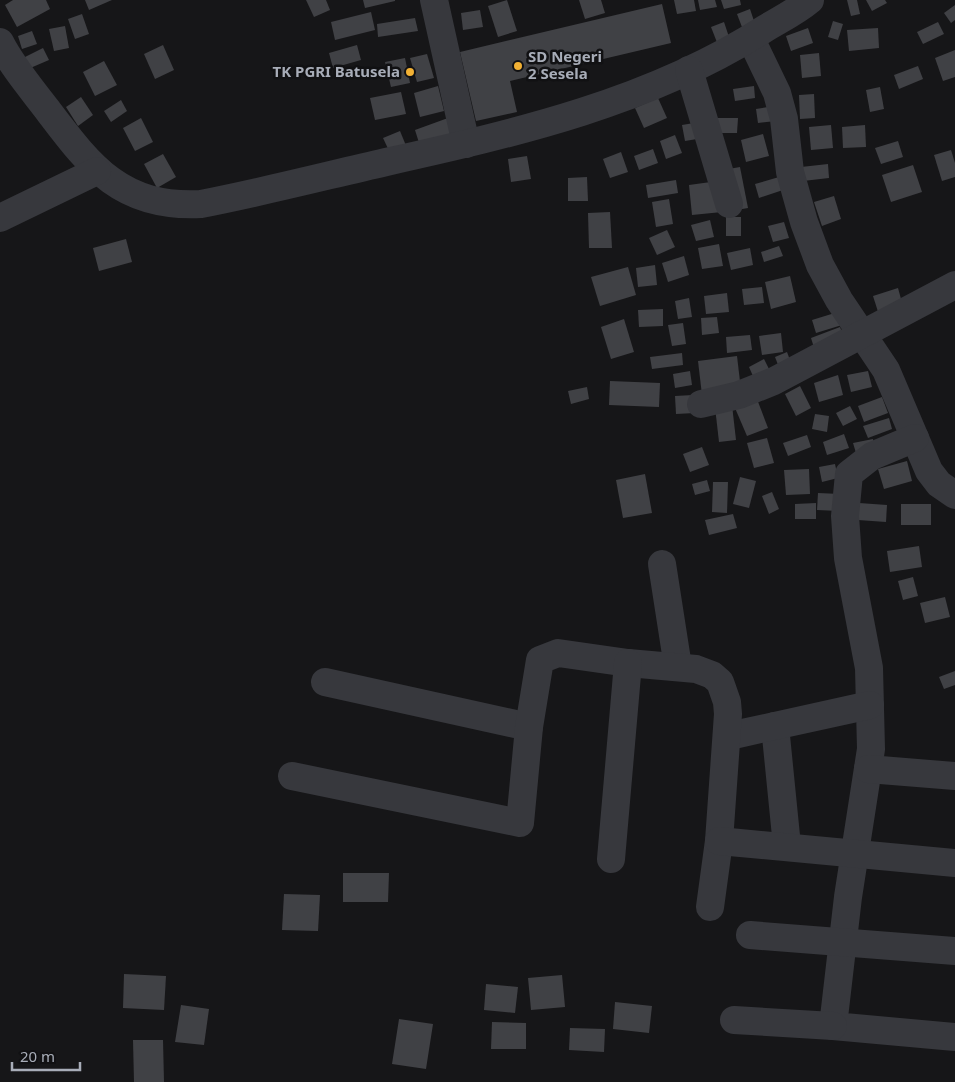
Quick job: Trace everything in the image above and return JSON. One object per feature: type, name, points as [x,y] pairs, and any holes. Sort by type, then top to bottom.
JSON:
[{"type":"street","points":[[434,0],[466,144]]},
{"type":"street","points":[[0,42],[49,113],[79,152],[97,171],[124,188],[153,200],[177,204],[201,204],[517,132],[576,114],[689,70],[751,39],[810,0]]},
{"type":"street","points":[[751,39],[777,94],[784,118],[790,172],[812,244],[839,300],[886,370],[929,471],[939,484],[955,495]]},
{"type":"street","points":[[689,70],[729,204]]},
{"type":"street","points":[[0,218],[97,171]]},
{"type":"street","points":[[701,404],[739,395],[774,381],[955,286]]},
{"type":"street","points":[[833,1026],[855,854],[871,749],[869,668],[848,558],[845,516],[849,474],[872,456],[915,438]]},
{"type":"street","points":[[662,564],[678,668]]},
{"type":"street","points":[[292,776],[520,823],[537,664],[544,657],[558,652],[628,663],[696,669],[712,675],[720,682],[727,702],[727,734],[719,840],[710,907]]},
{"type":"street","points":[[611,859],[628,663]]},
{"type":"street","points":[[325,682],[529,727]]},
{"type":"street","points":[[727,734],[738,734],[870,705]]},
{"type":"street","points":[[775,726],[787,846]]},
{"type":"street","points":[[868,769],[955,776]]},
{"type":"street","points":[[719,840],[955,863]]},
{"type":"street","points":[[750,935],[955,951]]},
{"type":"street","points":[[734,1020],[833,1026],[955,1037]]},
{"type":"building","points":[[13,0],[46,0],[50,9],[17,27],[5,5]]},
{"type":"building","points":[[85,0],[112,0],[89,10]]},
{"type":"building","points":[[306,0],[326,0],[330,10],[314,17]]},
{"type":"building","points":[[363,0],[395,0],[395,1],[365,8]]},
{"type":"building","points":[[507,0],[517,31],[498,37],[488,6]]},
{"type":"building","points":[[579,0],[601,0],[605,13],[585,19]]},
{"type":"building","points":[[674,0],[694,0],[696,11],[677,14]]},
{"type":"building","points":[[698,0],[715,0],[717,7],[700,10]]},
{"type":"building","points":[[721,0],[740,0],[741,5],[724,9]]},
{"type":"building","points":[[847,0],[857,0],[860,14],[851,16]]},
{"type":"building","points":[[866,0],[885,0],[887,3],[872,11]]},
{"type":"building","name":"SD Negeri 2 Sesela","points":[[662,4],[671,43],[510,81],[517,112],[476,121],[460,52]]},
{"type":"building","points":[[955,5],[955,20],[951,23],[944,13]]},
{"type":"building","points":[[750,9],[757,30],[745,35],[737,14]]},
{"type":"building","points":[[480,10],[483,27],[463,30],[461,13]]},
{"type":"building","points":[[371,12],[375,30],[335,40],[331,22]]},
{"type":"building","points":[[82,14],[89,34],[75,39],[68,19]]},
{"type":"building","points":[[415,18],[418,31],[378,37],[377,24]]},
{"type":"building","points":[[833,21],[843,24],[838,40],[828,37]]},
{"type":"building","points":[[724,22],[730,40],[718,45],[711,27]]},
{"type":"building","points":[[938,22],[944,34],[923,44],[917,32]]},
{"type":"building","points":[[65,26],[69,48],[54,51],[49,29]]},
{"type":"building","points":[[808,28],[813,43],[791,51],[786,36]]},
{"type":"building","points":[[878,28],[879,48],[849,51],[847,30]]},
{"type":"building","points":[[32,31],[37,44],[22,49],[18,36]]},
{"type":"building","points":[[163,45],[174,70],[155,79],[144,54]]},
{"type":"building","points":[[357,45],[361,60],[333,68],[329,53]]},
{"type":"building","points":[[43,48],[49,60],[28,69],[23,58]]},
{"type":"building","points":[[955,50],[955,77],[943,81],[935,58]]},
{"type":"building","points":[[819,53],[821,76],[802,78],[800,55]]},
{"type":"building","points":[[427,54],[434,78],[417,82],[410,58]]},
{"type":"building","points":[[405,58],[410,83],[391,87],[385,62]]},
{"type":"building","points":[[104,61],[117,85],[95,96],[83,72]]},
{"type":"building","points":[[918,66],[923,79],[899,89],[894,75]]},
{"type":"building","points":[[438,86],[444,111],[420,117],[414,93]]},
{"type":"building","points":[[754,86],[755,98],[735,101],[733,89]]},
{"type":"building","points":[[880,87],[884,109],[870,112],[866,90]]},
{"type":"building","points":[[401,92],[406,114],[375,120],[370,98]]},
{"type":"building","points":[[814,94],[815,118],[800,119],[799,95]]},
{"type":"building","points":[[81,97],[93,115],[78,126],[66,107]]},
{"type":"building","points":[[658,98],[667,118],[644,128],[635,108]]},
{"type":"building","points":[[121,100],[127,111],[111,122],[104,111]]},
{"type":"building","points":[[774,106],[776,121],[758,123],[756,109]]},
{"type":"building","points":[[141,118],[153,142],[135,151],[123,128]]},
{"type":"building","points":[[448,118],[454,135],[420,146],[415,130]]},
{"type":"building","points":[[715,118],[738,118],[737,133],[716,133]]},
{"type":"building","points":[[694,123],[697,139],[685,141],[682,125]]},
{"type":"building","points":[[831,125],[833,148],[811,150],[809,127]]},
{"type":"building","points":[[865,125],[866,147],[843,148],[842,127]]},
{"type":"building","points":[[400,131],[407,148],[391,155],[383,138]]},
{"type":"building","points":[[763,134],[769,156],[746,162],[741,140]]},
{"type":"building","points":[[675,135],[682,153],[666,159],[660,141]]},
{"type":"building","points":[[898,141],[903,157],[881,164],[875,148]]},
{"type":"building","points":[[653,149],[658,163],[639,170],[634,156]]},
{"type":"building","points":[[951,150],[955,163],[955,177],[942,181],[934,155]]},
{"type":"building","points":[[621,152],[628,172],[610,178],[603,159]]},
{"type":"building","points":[[163,154],[176,177],[157,188],[144,164]]},
{"type":"building","points":[[527,156],[531,179],[511,182],[508,159]]},
{"type":"building","points":[[828,164],[829,178],[803,181],[801,167]]},
{"type":"building","points":[[913,165],[922,192],[891,202],[882,175]]},
{"type":"building","points":[[740,167],[748,208],[731,211],[723,170]]},
{"type":"building","points":[[587,177],[588,201],[568,201],[568,178]]},
{"type":"building","points":[[779,177],[783,190],[759,198],[755,184]]},
{"type":"building","points":[[676,180],[678,193],[648,198],[646,185]]},
{"type":"building","points":[[718,181],[722,212],[692,215],[689,185]]},
{"type":"building","points":[[834,196],[841,219],[822,226],[814,202]]},
{"type":"building","points":[[669,199],[673,224],[656,227],[652,202]]},
{"type":"building","points":[[610,212],[612,248],[589,248],[588,213]]},
{"type":"building","points":[[726,217],[741,217],[741,236],[726,236]]},
{"type":"building","points":[[710,220],[714,237],[696,241],[691,225]]},
{"type":"building","points":[[784,222],[789,238],[773,242],[768,226]]},
{"type":"building","points":[[667,230],[675,247],[657,255],[649,238]]},
{"type":"building","points":[[126,239],[132,262],[99,271],[93,248]]},
{"type":"building","points":[[719,244],[723,266],[702,269],[698,248]]},
{"type":"building","points":[[779,246],[783,256],[764,262],[761,252]]},
{"type":"building","points":[[750,248],[753,265],[731,270],[727,253]]},
{"type":"building","points":[[684,256],[689,275],[668,282],[662,263]]},
{"type":"building","points":[[655,265],[657,285],[638,287],[636,268]]},
{"type":"building","points":[[628,267],[636,295],[600,306],[591,277]]},
{"type":"building","points":[[790,276],[796,302],[771,309],[765,282]]},
{"type":"building","points":[[762,287],[764,303],[744,305],[742,289]]},
{"type":"building","points":[[898,288],[904,310],[880,318],[873,296]]},
{"type":"building","points":[[727,293],[729,312],[706,314],[704,296]]},
{"type":"building","points":[[689,298],[692,317],[678,319],[675,301]]},
{"type":"building","points":[[663,309],[663,326],[639,327],[638,310]]},
{"type":"building","points":[[838,312],[842,325],[816,333],[812,320]]},
{"type":"building","points":[[717,317],[719,333],[702,335],[701,318]]},
{"type":"building","points":[[624,319],[634,352],[611,359],[601,327]]},
{"type":"building","points":[[683,323],[686,344],[672,346],[668,325]]},
{"type":"building","points":[[840,327],[846,343],[816,354],[811,338]]},
{"type":"building","points":[[781,333],[783,352],[762,355],[759,336]]},
{"type":"building","points":[[750,335],[752,350],[727,353],[726,337]]},
{"type":"building","points":[[787,352],[794,371],[782,375],[775,357]]},
{"type":"building","points":[[682,353],[683,365],[652,369],[650,357]]},
{"type":"building","points":[[737,356],[741,390],[702,395],[698,361]]},
{"type":"building","points":[[764,359],[772,375],[756,383],[749,367]]},
{"type":"building","points":[[690,371],[692,385],[675,388],[673,374]]},
{"type":"building","points":[[868,371],[872,387],[851,392],[847,375]]},
{"type":"building","points":[[838,375],[843,395],[819,402],[814,383]]},
{"type":"building","points":[[610,381],[660,383],[659,407],[609,405]]},
{"type":"building","points":[[800,386],[811,408],[796,416],[785,394]]},
{"type":"building","points":[[587,387],[589,399],[571,404],[568,391]]},
{"type":"building","points":[[693,395],[695,413],[676,414],[675,396]]},
{"type":"building","points":[[882,397],[888,413],[864,422],[858,406]]},
{"type":"building","points":[[757,399],[768,428],[747,436],[735,408]]},
{"type":"building","points":[[732,405],[736,440],[719,442],[715,407]]},
{"type":"building","points":[[850,406],[857,419],[843,426],[836,413]]},
{"type":"building","points":[[815,414],[829,416],[827,432],[812,429]]},
{"type":"building","points":[[889,418],[892,429],[868,438],[863,426]]},
{"type":"building","points":[[844,434],[849,448],[827,455],[823,442]]},
{"type":"building","points":[[807,435],[811,447],[788,456],[783,443]]},
{"type":"building","points":[[767,438],[774,463],[754,468],[747,443]]},
{"type":"building","points":[[873,439],[875,449],[856,453],[853,443]]},
{"type":"building","points":[[702,447],[709,465],[690,472],[683,454]]},
{"type":"building","points":[[907,461],[912,481],[884,489],[878,469]]},
{"type":"building","points":[[835,464],[838,478],[822,482],[819,467]]},
{"type":"building","points":[[809,469],[810,494],[786,495],[784,470]]},
{"type":"building","points":[[645,474],[652,513],[623,518],[616,480]]},
{"type":"building","points":[[740,477],[756,481],[749,508],[733,504]]},
{"type":"building","points":[[707,480],[710,491],[695,495],[692,484]]},
{"type":"building","points":[[713,482],[728,482],[727,513],[712,512]]},
{"type":"building","points":[[772,492],[779,509],[769,514],[762,496]]},
{"type":"building","points":[[818,493],[840,494],[839,511],[817,510]]},
{"type":"building","points":[[816,503],[816,519],[795,519],[795,504]]},
{"type":"building","points":[[859,503],[887,505],[886,522],[858,520]]},
{"type":"building","points":[[901,504],[931,504],[931,525],[901,525]]},
{"type":"building","points":[[733,514],[737,528],[709,535],[705,520]]},
{"type":"building","points":[[919,546],[922,567],[890,572],[887,551]]},
{"type":"building","points":[[913,577],[918,596],[903,600],[898,581]]},
{"type":"building","points":[[945,597],[950,617],[925,623],[920,603]]},
{"type":"building","points":[[955,671],[955,685],[944,689],[939,677]]},
{"type":"building","points":[[343,873],[389,873],[388,902],[343,902]]},
{"type":"building","points":[[284,894],[320,895],[318,931],[282,930]]},
{"type":"building","points":[[124,974],[166,976],[164,1010],[123,1008]]},
{"type":"building","points":[[562,975],[565,1007],[531,1010],[528,978]]},
{"type":"building","points":[[486,984],[518,987],[515,1013],[484,1010]]},
{"type":"building","points":[[615,1002],[652,1006],[649,1033],[613,1029]]},
{"type":"building","points":[[181,1005],[209,1009],[204,1045],[175,1042]]},
{"type":"building","points":[[399,1019],[433,1024],[426,1069],[392,1064]]},
{"type":"building","points":[[492,1022],[526,1023],[526,1049],[491,1049]]},
{"type":"building","points":[[570,1028],[605,1029],[604,1052],[569,1050]]},
{"type":"building","points":[[133,1040],[163,1040],[164,1082],[134,1082]]},
{"type":"place","name":"SD Negeri 2 Sesela","points":[[518,66]]},
{"type":"place","name":"TK PGRI Batusela","points":[[410,72]]}]
